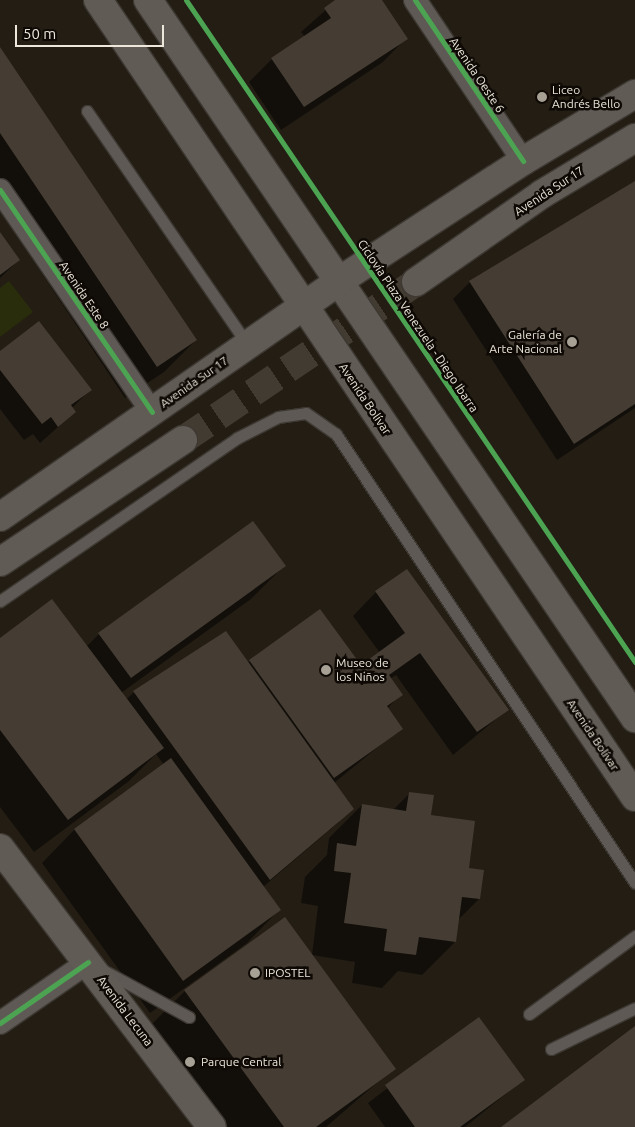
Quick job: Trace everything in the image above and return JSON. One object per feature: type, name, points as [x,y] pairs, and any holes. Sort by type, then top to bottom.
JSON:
[{"type":"main road","name":"Avenida Bolívar","points":[[98,0],[635,797]]},
{"type":"main road","points":[[148,0],[635,718]]},
{"type":"main road","name":"Avenida Sur 17","points":[[0,517],[339,281],[523,161],[635,94]]},
{"type":"main road","name":"Avenida Sur 17","points":[[416,282],[542,194],[635,138]]},
{"type":"main road","points":[[0,562],[182,440]]},
{"type":"main road","name":"Avenida Lecuna","points":[[0,848],[212,1127]]},
{"type":"street","name":"Avenida Oeste 6","points":[[415,0],[523,161]]},
{"type":"street","name":"Avenida Este 8","points":[[0,190],[152,412]]},
{"type":"street","points":[[0,1023],[88,962]]},
{"type":"lane","points":[[87,111],[248,345]]},
{"type":"lane","points":[[0,601],[237,438],[278,417],[306,413],[336,434],[635,883]]},
{"type":"lane","points":[[528,1014],[635,936]]},
{"type":"lane","points":[[88,962],[189,1017]]},
{"type":"lane","points":[[551,1049],[635,1008]]},
{"type":"green space","points":[[9,281],[33,312],[0,337],[0,288]]},
{"type":"building","points":[[335,0],[382,0],[408,39],[304,107],[271,58],[331,18],[324,8]]},
{"type":"building","points":[[0,47],[197,340],[157,367],[0,133]]},
{"type":"building","name":"Galería de Arte Nacional","points":[[635,181],[635,404],[574,444],[469,281]]},
{"type":"building","points":[[0,232],[20,260],[0,275]]},
{"type":"building","points":[[39,321],[92,390],[71,405],[76,412],[58,427],[51,417],[42,424],[0,370],[0,351]]},
{"type":"building","points":[[253,521],[286,566],[131,678],[98,633]]},
{"type":"building","name":"Museo de los Niños","points":[[407,569],[509,710],[477,732],[420,653],[389,675],[403,695],[387,706],[403,729],[334,778],[249,660],[320,609],[361,665],[405,633],[375,591]]},
{"type":"building","points":[[52,599],[164,748],[68,820],[0,730],[0,638]]},
{"type":"building","points":[[226,631],[354,809],[270,880],[133,691]]},
{"type":"building","points":[[171,758],[281,910],[183,981],[74,829]]},
{"type":"building","points":[[409,792],[434,795],[431,815],[475,821],[469,868],[484,870],[480,899],[462,897],[456,942],[419,937],[416,955],[384,951],[387,929],[344,923],[351,873],[334,871],[337,843],[356,846],[362,804],[406,811]]},
{"type":"building","points":[[285,917],[396,1069],[316,1127],[284,1127],[184,990]]},
{"type":"building","points":[[479,1017],[525,1080],[460,1127],[415,1127],[385,1085]]},
{"type":"building","points":[[635,1026],[635,1127],[501,1127]]},
{"type":"tunnel","points":[[183,440],[416,282]]},
{"type":"cycle path","name":"Ciclovía Plaza Venezuela - Diego Ibarra","points":[[186,0],[635,662]]},
{"type":"cycle path","points":[[415,0],[523,161]]},
{"type":"cycle path","points":[[0,190],[152,412]]},
{"type":"cycle path","points":[[0,1023],[88,962]]},
{"type":"place","name":"Liceo Andrés Bello","points":[[542,97]]},
{"type":"place","name":"Galería de Arte Nacional","points":[[572,342]]},
{"type":"place","name":"Museo de los Niños","points":[[326,670]]},
{"type":"place","name":"IPOSTEL","points":[[255,973]]},
{"type":"place","name":"Parque Central","points":[[190,1062]]}]
